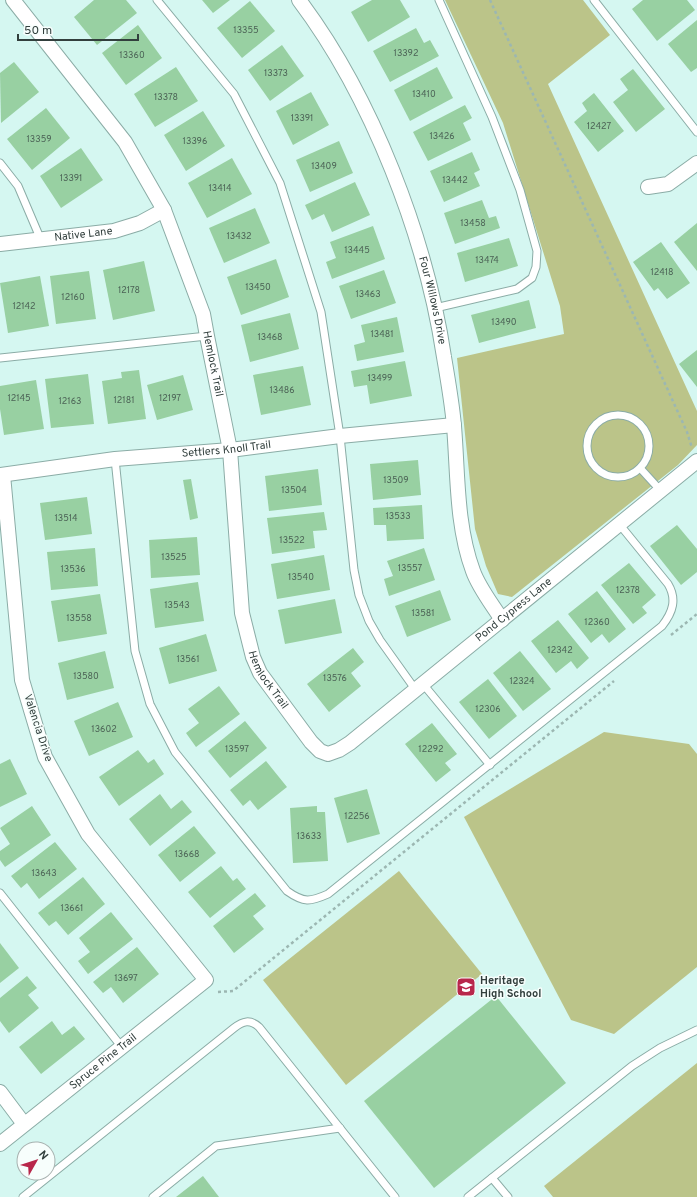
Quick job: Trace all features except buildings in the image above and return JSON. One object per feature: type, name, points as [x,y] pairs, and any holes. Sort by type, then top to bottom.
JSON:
[{"type":"street","name":"Hemlock Trail","points":[[13,0],[125,142],[164,210],[203,314],[230,450],[242,613],[253,657],[260,673],[311,742],[320,750],[328,754]]},
{"type":"street","name":"Four Willows Drive","points":[[299,0],[311,16],[356,92],[385,154],[410,217],[435,308],[454,425],[462,527],[473,572],[502,620]]},
{"type":"street","points":[[648,187],[668,184],[697,163]]},
{"type":"street","name":"Native Lane","points":[[0,244],[114,231],[140,223],[164,210]]},
{"type":"street","name":"Settlers Knoll Trail","points":[[2,475],[115,459],[230,450],[340,436],[454,425]]},
{"type":"street","name":"Pond Cypress Lane","points":[[328,754],[339,750],[350,742],[620,525],[661,491],[696,456]]},
{"type":"street","name":"Valencia Drive","points":[[2,475],[22,680],[45,757],[88,834],[206,980]]},
{"type":"street","name":"Spruce Pine Trail","points":[[0,1144],[121,1046],[206,980]]},
{"type":"street","points":[[0,1092],[24,1124]]},
{"type":"lane","points":[[158,0],[234,94],[280,183],[320,312],[340,436],[354,570],[359,596],[369,621],[380,640],[419,687],[490,765]]},
{"type":"lane","points":[[435,308],[517,289],[532,278],[535,273],[537,252],[520,190],[492,117],[439,0]]},
{"type":"lane","points":[[594,0],[697,132]]},
{"type":"lane","points":[[0,164],[18,186],[41,240]]},
{"type":"lane","points":[[0,358],[207,336]]},
{"type":"lane","points":[[620,415],[639,424],[647,435],[649,449],[640,468],[622,477],[608,476],[596,468],[589,457],[587,443],[588,436],[595,424],[607,417],[620,415]]},
{"type":"lane","points":[[115,459],[135,651],[150,704],[175,752],[287,891],[296,897],[307,901],[328,894],[662,626],[669,617],[673,605],[671,589],[620,525]]},
{"type":"lane","points":[[640,468],[661,491]]},
{"type":"lane","points":[[0,892],[121,1046]]},
{"type":"lane","points":[[23,1197],[242,1022],[250,1022],[259,1027],[395,1197]]},
{"type":"lane","points":[[468,1197],[632,1066],[660,1048],[697,1030]]},
{"type":"lane","points":[[153,1197],[216,1146],[340,1128]]},
{"type":"lane","points":[[492,1178],[508,1197]]},
{"type":"path","points":[[490,0],[688,432],[696,456]]},
{"type":"path","points":[[666,639],[697,614]]},
{"type":"path","points":[[218,992],[233,991],[617,679]]},
{"type":"green space","points":[[445,0],[583,0],[610,35],[548,84],[697,411],[697,445],[678,465],[512,597],[498,594],[486,566],[475,529],[457,358],[564,334],[560,306],[503,123]]},
{"type":"green space","points":[[604,732],[689,744],[697,754],[697,967],[614,1034],[571,1020],[464,817]]},
{"type":"green space","points":[[399,871],[482,974],[346,1085],[263,980]]},
{"type":"green space","points":[[697,1063],[697,1197],[553,1197],[544,1186]]},
{"type":"place","name":"Heritage High School","points":[[466,987]]}]
